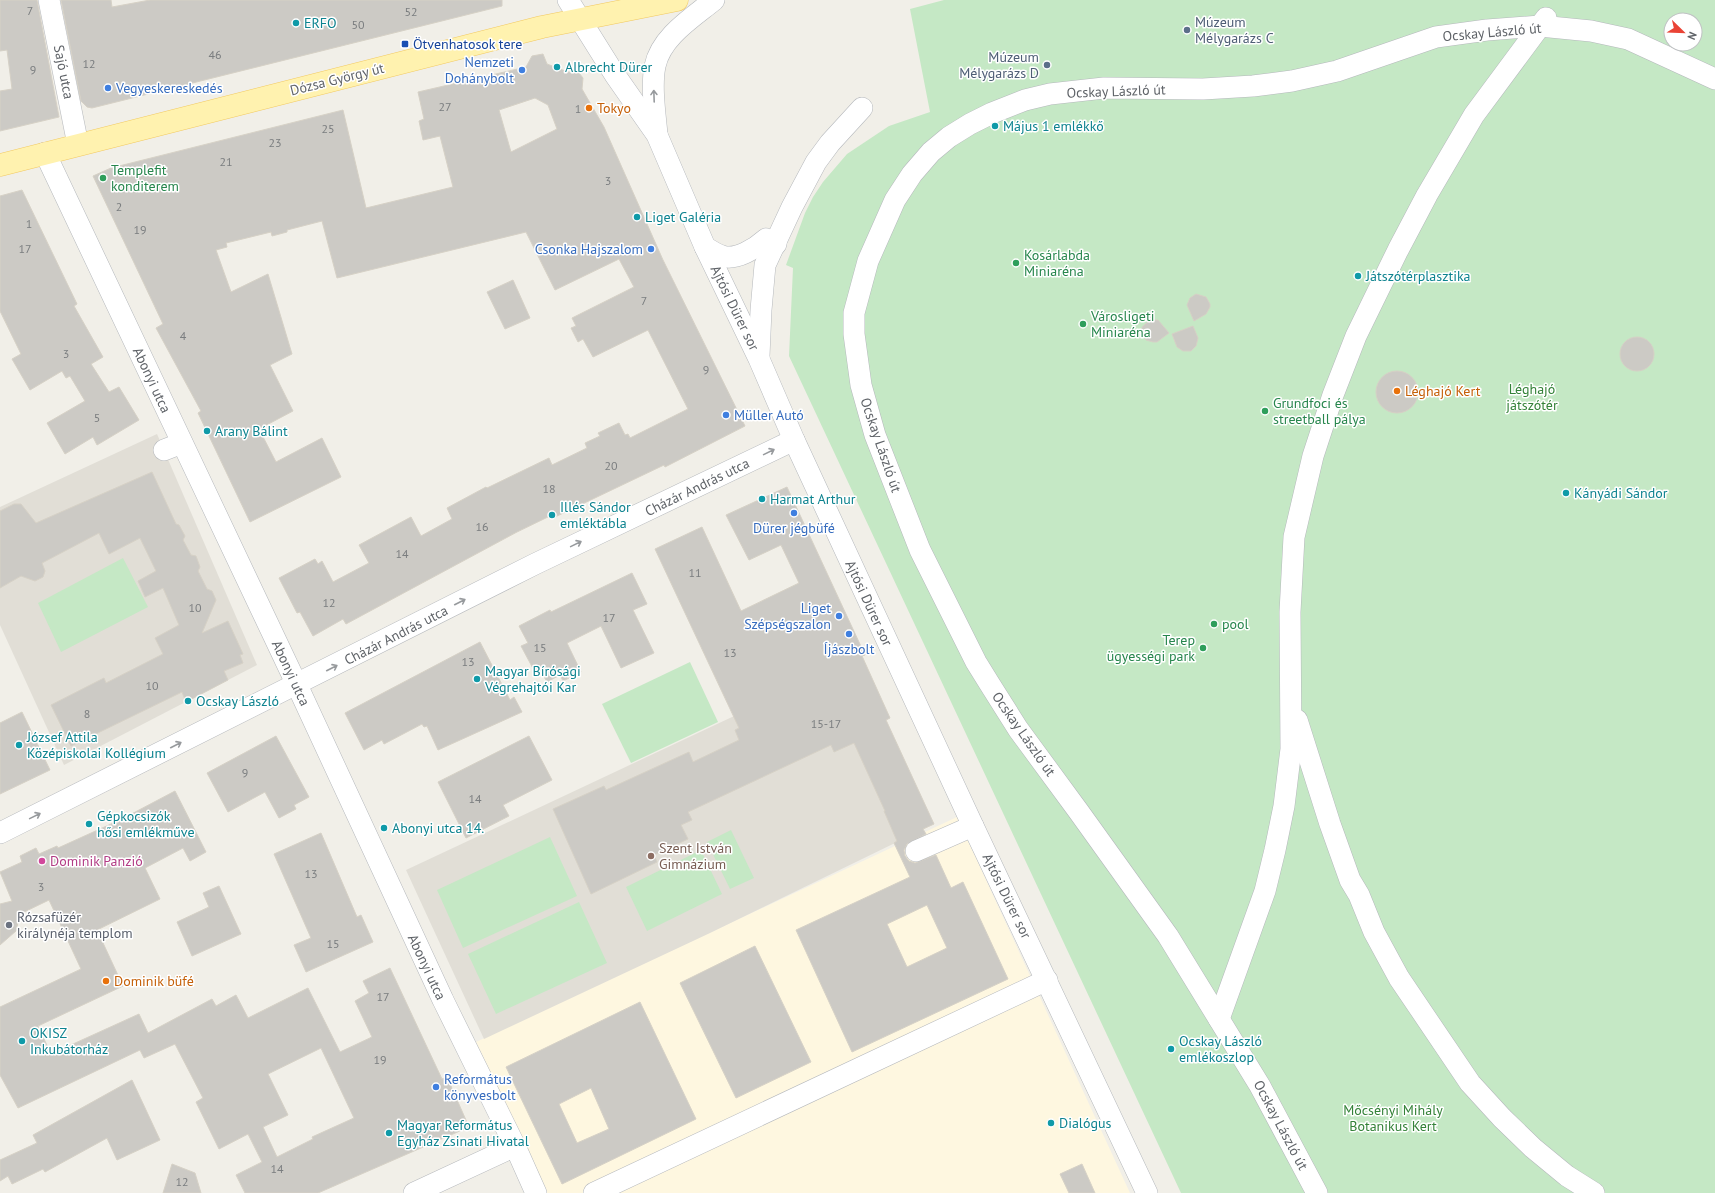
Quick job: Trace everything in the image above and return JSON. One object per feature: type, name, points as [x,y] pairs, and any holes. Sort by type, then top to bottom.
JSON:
[{"type":"main road","name":"Dózsa György út","points":[[0,165],[529,30],[676,0]]},
{"type":"street","name":"Sajó utca","points":[[49,0],[78,145]]},
{"type":"street","name":"Ajtósi Dürer sor","points":[[568,0],[656,135],[705,246],[759,359],[794,440],[973,826],[1147,1193]]},
{"type":"street","points":[[656,135],[654,92],[655,66],[663,47],[676,32],[714,0]]},
{"type":"street","points":[[1219,1019],[1264,891],[1275,850],[1284,806],[1291,749],[1290,612],[1294,537],[1313,456],[1333,395],[1356,336],[1427,195],[1474,115],[1527,46],[1543,22]]},
{"type":"street","name":"Ocskay László út","points":[[1317,1193],[1260,1086],[1168,936],[1080,812],[1018,729],[976,662],[920,550],[875,435],[861,385],[854,334],[854,313],[868,261],[895,200],[912,174],[932,152],[949,137],[970,124],[992,113],[1025,100],[1064,92],[1104,88],[1203,88],[1253,86],[1292,81],[1337,71],[1436,37],[1543,22],[1628,39],[1715,80]]},
{"type":"street","points":[[759,359],[765,265],[792,207],[816,162],[830,143],[862,108]]},
{"type":"street","name":"Abonyi utca","points":[[45,153],[173,446],[297,685],[443,1000],[515,1146],[536,1193]]},
{"type":"street","points":[[705,246],[723,257],[733,257],[758,247],[766,240],[776,244]]},
{"type":"street","name":"Cházár András utca","points":[[0,833],[535,564],[794,440]]},
{"type":"street","points":[[1291,695],[1299,726],[1330,824],[1350,880],[1359,895],[1374,932],[1399,978],[1452,1058],[1475,1089],[1533,1148],[1568,1176],[1594,1193]]},
{"type":"street","points":[[916,851],[973,826]]},
{"type":"street","points":[[594,1193],[1047,980]]},
{"type":"street","points":[[414,1193],[515,1146]]},
{"type":"shaded area","points":[[157,434],[257,665],[64,765],[0,625],[0,507]]},
{"type":"shaded area","name":"Szent István Gimnázium","points":[[862,656],[890,718],[886,720],[934,824],[710,933],[484,1039],[406,870]]},
{"type":"shaded area","points":[[957,817],[1130,1193],[547,1193],[476,1042]]},
{"type":"green space","points":[[944,0],[1715,0],[1715,1193],[1181,1193],[789,356],[793,268],[786,265],[805,213],[813,197],[823,182],[847,154],[889,126],[930,112],[910,9]]},
{"type":"green space","points":[[123,558],[148,607],[61,652],[38,603]]},
{"type":"green space","points":[[690,662],[718,722],[631,763],[602,704]]},
{"type":"green space","points":[[731,830],[754,878],[730,889],[707,842]]},
{"type":"green space","points":[[550,837],[577,896],[463,948],[437,890]]},
{"type":"green space","points":[[701,850],[722,894],[647,931],[626,887]]},
{"type":"green space","points":[[579,902],[607,963],[496,1014],[468,954]]},
{"type":"building","points":[[0,0],[37,0],[59,117],[0,131],[0,91],[12,89],[7,50],[0,51]]},
{"type":"building","points":[[61,0],[111,0],[112,7],[150,0],[502,0],[502,6],[92,108],[87,107],[81,101]]},
{"type":"building","points":[[543,54],[547,64],[568,72],[579,73],[583,78],[582,89],[604,127],[663,260],[745,426],[665,467],[664,465],[553,518],[552,515],[517,532],[346,624],[343,619],[313,636],[300,612],[297,613],[279,578],[315,559],[318,564],[322,561],[333,582],[369,563],[359,545],[411,517],[421,536],[452,519],[447,508],[486,487],[487,488],[549,458],[552,465],[587,448],[585,443],[600,436],[598,433],[619,423],[625,435],[628,434],[630,438],[688,409],[648,330],[593,357],[583,339],[578,342],[571,328],[576,326],[572,318],[634,287],[619,259],[555,290],[526,232],[337,278],[322,221],[287,230],[287,232],[272,236],[271,232],[226,243],[227,247],[216,250],[231,292],[268,274],[292,354],[270,365],[293,411],[259,429],[276,462],[322,438],[341,477],[250,522],[198,413],[201,411],[156,328],[163,324],[93,176],[111,168],[343,110],[366,208],[453,187],[440,136],[423,140],[419,121],[424,119],[418,92],[526,67],[532,56]],"holes":[[[535,98],[548,105],[557,129],[511,152],[499,110]]]},
{"type":"building","points":[[22,190],[77,304],[74,306],[103,357],[91,364],[109,392],[119,387],[139,420],[97,445],[93,437],[65,454],[47,423],[85,401],[70,376],[66,378],[62,371],[30,390],[12,359],[21,354],[0,311],[0,196]]},
{"type":"building","points":[[513,280],[530,318],[505,329],[487,292]]},
{"type":"building","points":[[1196,294],[1206,297],[1210,307],[1206,314],[1194,321],[1187,305],[1190,298]]},
{"type":"building","points":[[1150,320],[1158,320],[1169,333],[1157,342],[1146,340],[1142,335],[1142,327]]},
{"type":"building","points":[[1193,326],[1198,338],[1196,346],[1191,351],[1183,351],[1177,347],[1172,334]]},
{"type":"building","points":[[1634,337],[1640,337],[1644,338],[1651,344],[1654,354],[1653,361],[1647,368],[1640,371],[1634,371],[1630,370],[1623,364],[1620,357],[1620,351],[1621,347],[1627,340]]},
{"type":"building","name":"Léghajó Kert","points":[[1397,371],[1412,377],[1418,392],[1412,407],[1397,413],[1382,407],[1376,392],[1382,377]]},
{"type":"building","points":[[152,472],[176,524],[179,525],[185,536],[183,540],[191,555],[196,556],[200,567],[198,571],[207,589],[212,591],[216,600],[202,633],[228,621],[243,654],[240,655],[243,663],[224,671],[228,680],[186,702],[182,692],[71,746],[51,705],[104,678],[106,683],[163,654],[155,638],[179,625],[163,588],[145,597],[138,581],[156,571],[140,538],[109,554],[99,533],[42,563],[45,571],[43,577],[35,581],[21,576],[0,588],[0,511],[14,504],[21,504],[36,523]]},
{"type":"building","points":[[787,487],[865,655],[862,656],[890,718],[886,720],[934,824],[923,829],[926,834],[907,844],[904,850],[905,856],[909,861],[915,863],[936,855],[951,888],[963,882],[1008,979],[852,1052],[796,930],[910,877],[894,843],[897,841],[885,811],[854,743],[834,752],[831,745],[688,812],[692,820],[681,825],[688,839],[654,855],[657,862],[591,894],[553,809],[604,786],[606,790],[689,752],[693,762],[739,740],[735,730],[739,728],[655,549],[702,527],[741,611],[799,583],[781,545],[749,560],[726,515]],"holes":[[[927,905],[947,948],[907,967],[887,924]]]},
{"type":"building","points":[[632,573],[647,604],[633,610],[654,653],[621,668],[601,626],[567,643],[581,672],[563,681],[560,675],[547,682],[542,673],[537,676],[521,646],[528,643],[519,626],[550,610],[551,612]]},
{"type":"building","points":[[480,642],[510,700],[514,697],[522,712],[438,750],[427,726],[424,727],[422,724],[384,744],[382,740],[364,750],[345,713]]},
{"type":"building","name":"József Attila Középiskolai Kollégium","points":[[22,712],[50,770],[0,794],[0,723]]},
{"type":"building","points":[[276,736],[309,797],[294,805],[296,809],[279,818],[265,792],[228,812],[207,773]]},
{"type":"building","points":[[529,736],[552,780],[503,805],[509,816],[466,838],[438,782]]},
{"type":"building","points":[[175,791],[206,852],[190,861],[183,848],[145,868],[160,899],[97,930],[123,986],[38,1026],[51,1054],[139,1014],[148,1033],[212,999],[216,1006],[236,995],[248,1018],[308,988],[340,1052],[372,1037],[355,1001],[369,993],[363,981],[390,968],[442,1079],[447,1077],[469,1127],[318,1193],[245,1193],[236,1175],[262,1162],[248,1134],[219,1149],[196,1102],[203,1098],[175,1044],[144,1058],[140,1050],[18,1108],[0,1075],[0,1007],[81,969],[49,900],[20,914],[16,931],[0,945],[0,904],[12,901],[0,872],[22,862],[20,856],[36,848],[39,854],[57,846],[58,848],[122,819]],"holes":[[[321,1048],[354,1118],[312,1137],[313,1139],[277,1157],[263,1127],[288,1115],[268,1074]]]},
{"type":"building","points":[[321,833],[357,917],[361,915],[373,942],[306,972],[294,945],[311,938],[274,854]]},
{"type":"building","points":[[219,886],[241,934],[192,956],[177,922],[209,907],[203,893]]},
{"type":"building","points":[[755,946],[811,1062],[736,1098],[680,983]]},
{"type":"building","points":[[640,1002],[696,1119],[562,1184],[506,1067]],"holes":[[[591,1088],[609,1129],[577,1143],[559,1104]]]},
{"type":"building","points":[[132,1080],[160,1140],[117,1160],[107,1138],[45,1172],[43,1169],[12,1184],[8,1176],[0,1181],[0,1160],[37,1143],[33,1135]]},
{"type":"building","points":[[172,1164],[195,1173],[201,1193],[163,1193]]},
{"type":"building","points":[[1082,1164],[1095,1193],[1069,1193],[1060,1174]]},
{"type":"place","name":"ERFO","points":[[296,23]]},
{"type":"place","name":"Múzeum Mélygarázs C","points":[[1187,30]]},
{"type":"place","name":"Ötvenhatosok tere","points":[[405,44]]},
{"type":"place","name":"Múzeum Mélygarázs D","points":[[1047,65]]},
{"type":"place","name":"Albrecht Dürer","points":[[557,67]]},
{"type":"place","name":"Nemzeti Dohánybolt","points":[[522,70]]},
{"type":"place","name":"Vegyeskereskedés","points":[[108,88]]},
{"type":"place","name":"Tokyo","points":[[589,108]]},
{"type":"place","name":"Május 1 emlékkő","points":[[995,126]]},
{"type":"place","name":"Templefit konditerem","points":[[103,178]]},
{"type":"place","name":"Liget Galéria","points":[[637,217]]},
{"type":"place","name":"Csonka Hajszalom","points":[[651,249]]},
{"type":"place","name":"Kosárlabda Miniaréna","points":[[1016,263]]},
{"type":"place","name":"Játszótérplasztika","points":[[1358,276]]},
{"type":"place","name":"Városligeti Miniaréna","points":[[1083,324]]},
{"type":"place","name":"Léghajó Kert","points":[[1397,391]]},
{"type":"place","name":"Grundfoci és streetball pálya","points":[[1265,411]]},
{"type":"place","name":"Müller Autó","points":[[726,415]]},
{"type":"place","name":"Arany Bálint","points":[[207,431]]},
{"type":"place","name":"Kányádi Sándor","points":[[1566,493]]},
{"type":"place","name":"Harmat Arthur","points":[[762,499]]},
{"type":"place","name":"Dürer jégbüfé","points":[[794,513]]},
{"type":"place","name":"Illés Sándor emléktábla","points":[[552,515]]},
{"type":"place","name":"Liget Szépségszalon","points":[[839,616]]},
{"type":"place","name":"pool","points":[[1214,624]]},
{"type":"place","name":"Íjászbolt","points":[[849,634]]},
{"type":"place","name":"Terep ügyességi park","points":[[1203,648]]},
{"type":"place","name":"Magyar Bírósági Végrehajtói Kar","points":[[477,679]]},
{"type":"place","name":"Ocskay László","points":[[188,701]]},
{"type":"place","name":"József Attila Középiskolai Kollégium","points":[[19,745]]},
{"type":"place","name":"Gépkocsizók hősi emlékműve","points":[[89,824]]},
{"type":"place","name":"Abonyi utca 14.","points":[[384,828]]},
{"type":"place","name":"Szent István Gimnázium","points":[[651,856]]},
{"type":"place","name":"Dominik Panzió","points":[[42,861]]},
{"type":"place","name":"Rózsafüzér királynéja templom","points":[[9,925]]},
{"type":"place","name":"Dominik büfé","points":[[106,981]]},
{"type":"place","name":"OKISZ Inkubátorház","points":[[22,1041]]},
{"type":"place","name":"Ocskay László emlékoszlop","points":[[1171,1049]]},
{"type":"place","name":"Református könyvesbolt","points":[[436,1087]]},
{"type":"place","name":"Dialógus","points":[[1051,1123]]},
{"type":"place","name":"Magyar Református Egyház Zsinati Hivatal","points":[[389,1133]]},
{"type":"park label","name":"Léghajó játszótér","points":[[1532,398]]},
{"type":"park label","name":"Mőcsényi Mihály Botanikus Kert","points":[[1393,1118]]}]
